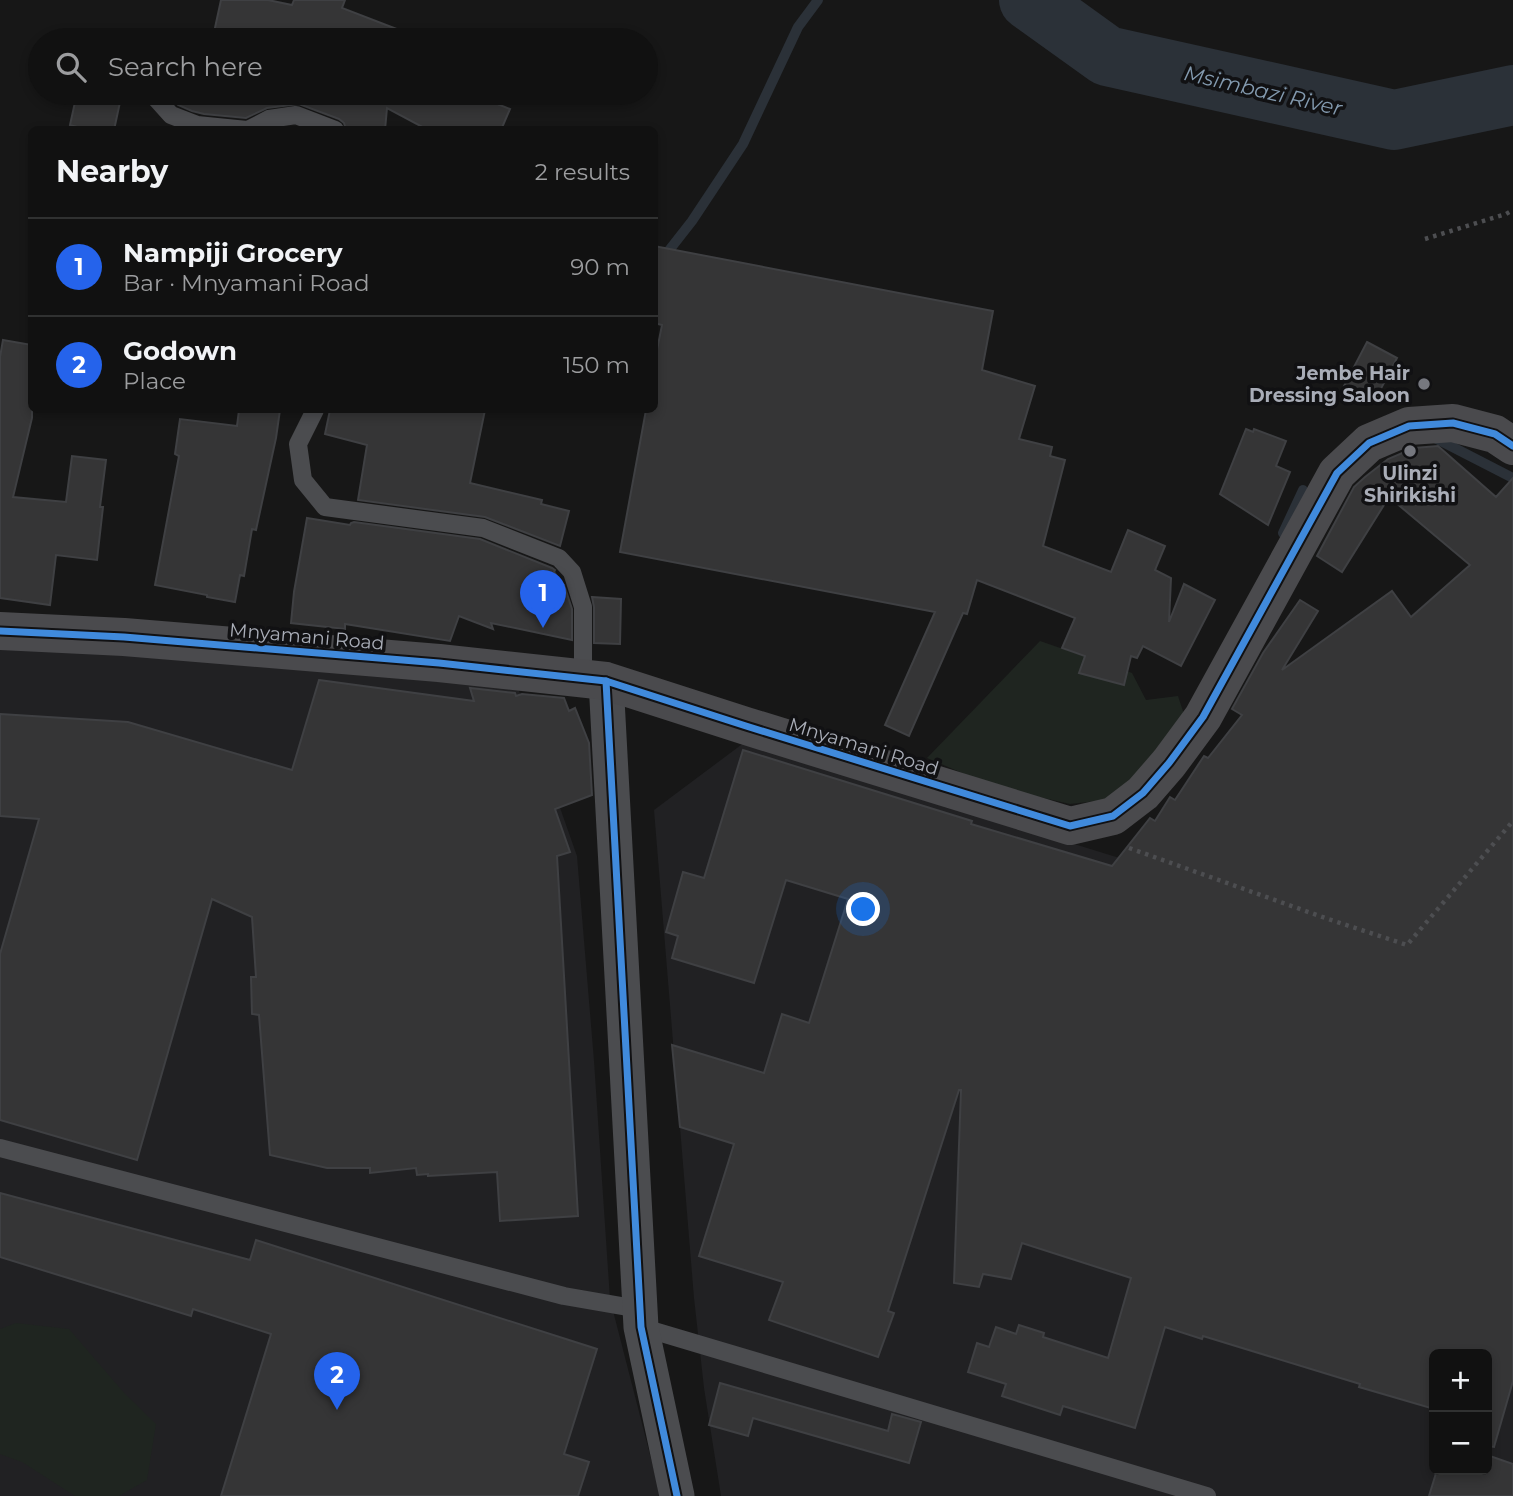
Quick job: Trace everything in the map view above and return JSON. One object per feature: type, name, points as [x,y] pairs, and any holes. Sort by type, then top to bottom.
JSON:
[{"type":"street","name":"Mnyamani Road","points":[[0,631],[439,663],[595,680],[1070,826],[1113,816],[1143,793],[1169,763],[1203,717],[1337,473],[1369,443],[1409,426],[1453,423],[1495,434],[1513,446]]},
{"type":"street","points":[[595,680],[640,1318],[677,1496]]},
{"type":"lane","points":[[162,105],[171,115],[207,126]]},
{"type":"lane","points":[[255,126],[269,119],[296,115],[325,126]]},
{"type":"lane","points":[[314,413],[298,444],[303,480],[325,507],[483,528],[558,558],[572,572],[583,607],[595,680]]},
{"type":"lane","points":[[0,1148],[564,1296],[1207,1496]]},
{"type":"path","points":[[1425,239],[1513,210]]},
{"type":"path","points":[[1121,845],[1407,945],[1513,821]]},
{"type":"shaded area","points":[[1040,641],[1132,673],[1146,700],[1178,696],[1185,717],[1115,799],[1070,804],[995,787],[927,758]]},
{"type":"shaded area","points":[[0,645],[513,674],[577,856],[610,1299],[659,1496],[0,1496]]},
{"type":"shaded area","points":[[749,739],[1029,830],[1513,980],[1513,1496],[721,1496],[704,1388],[694,1298],[654,810]]},
{"type":"shaded area","points":[[16,1323],[69,1329],[125,1394],[156,1424],[147,1480],[119,1496],[75,1496],[22,1462],[0,1454],[0,1329]]},
{"type":"building","points":[[221,0],[268,0],[292,5],[294,0],[345,0],[342,8],[394,28],[215,28]]},
{"type":"building","points":[[74,105],[119,105],[115,126],[70,125]]},
{"type":"building","points":[[178,105],[291,105],[267,108],[246,118],[192,111]]},
{"type":"building","points":[[302,105],[500,105],[510,109],[503,126],[421,126],[387,108],[385,126],[345,126],[339,119]]},
{"type":"building","points":[[658,247],[993,311],[982,370],[1035,386],[1019,439],[1052,447],[1050,456],[1065,460],[1043,546],[1111,572],[1128,530],[1165,546],[1155,570],[1171,578],[1169,622],[1184,584],[1215,600],[1181,666],[1143,646],[1137,658],[1131,656],[1124,685],[1079,673],[1085,656],[1062,648],[1075,618],[977,580],[967,614],[963,613],[909,736],[885,725],[935,612],[620,552],[645,413],[658,413],[658,345],[662,325],[658,324]]},
{"type":"building","points":[[3,340],[28,344],[28,413],[32,413],[32,418],[13,497],[66,502],[72,456],[106,460],[97,560],[56,555],[50,605],[0,598],[0,357]]},
{"type":"building","points":[[1367,342],[1397,358],[1374,402],[1344,386]]},
{"type":"building","points":[[239,413],[280,413],[256,530],[252,529],[244,576],[240,575],[235,602],[155,585],[179,456],[175,454],[180,419],[237,426]]},
{"type":"building","points":[[329,413],[484,413],[470,483],[542,500],[541,504],[569,511],[560,546],[485,517],[358,500],[367,445],[325,434]]},
{"type":"building","points":[[1246,429],[1253,432],[1254,429],[1286,441],[1276,466],[1290,472],[1268,525],[1220,494]]},
{"type":"building","points":[[1438,446],[1496,497],[1513,478],[1513,1381],[1494,1447],[1492,1349],[1429,1349],[1429,1408],[1203,1336],[1202,1339],[1165,1327],[1135,1428],[1063,1406],[1060,1415],[1002,1396],[1006,1384],[968,1372],[977,1343],[989,1347],[996,1327],[1016,1334],[1019,1325],[1044,1333],[1043,1337],[1108,1358],[1131,1278],[1022,1243],[1011,1279],[983,1274],[979,1287],[954,1283],[961,1090],[888,1311],[894,1313],[878,1357],[769,1320],[783,1282],[699,1256],[734,1144],[680,1127],[672,1045],[764,1073],[782,1014],[809,1023],[848,899],[786,880],[754,983],[672,958],[678,936],[666,932],[683,872],[704,878],[743,750],[972,821],[971,824],[1112,866],[1150,818],[1155,821],[1170,797],[1175,800],[1204,756],[1208,758],[1242,715],[1232,709],[1263,653],[1300,600],[1318,611],[1282,670],[1392,591],[1411,617],[1470,565],[1389,497],[1342,572],[1317,556],[1354,487],[1388,459],[1414,448]]},
{"type":"building","points":[[307,518],[480,539],[552,568],[564,585],[572,609],[572,640],[491,623],[493,629],[459,616],[450,641],[345,624],[345,629],[291,623]]},
{"type":"building","points":[[592,597],[621,599],[620,644],[594,643]]},
{"type":"building","points":[[319,680],[474,701],[470,688],[515,693],[516,696],[522,694],[564,698],[569,711],[575,708],[589,743],[592,795],[555,809],[570,852],[557,856],[578,1216],[500,1221],[497,1172],[428,1176],[417,1175],[416,1168],[370,1173],[370,1168],[327,1168],[270,1155],[259,1015],[252,1014],[251,977],[256,977],[252,917],[212,899],[137,1160],[0,1120],[0,954],[39,819],[0,816],[0,714],[128,722],[292,770]]},
{"type":"building","points":[[0,1193],[250,1260],[256,1240],[597,1349],[564,1454],[589,1462],[578,1496],[221,1496],[271,1334],[193,1309],[191,1316],[0,1257]]},
{"type":"building","points":[[720,1383],[888,1431],[892,1414],[921,1422],[909,1463],[753,1418],[748,1436],[709,1425]]},
{"type":"building","points":[[1492,1457],[1513,1464],[1513,1496],[1429,1496],[1435,1475],[1492,1475]]},
{"type":"waterway","points":[[663,258],[692,221],[743,144],[798,27],[818,0]]},
{"type":"waterway","name":"Msimbazi River","points":[[1029,0],[1107,56],[1394,120],[1513,95]]},
{"type":"waterway","points":[[1435,438],[1513,478]]},
{"type":"waterway","points":[[1283,533],[1303,490]]},
{"type":"cycle path","points":[[0,631],[124,637],[439,663],[606,681],[1070,826],[1113,816],[1143,793],[1169,763],[1203,717],[1337,473],[1369,443],[1409,426],[1453,423],[1495,434],[1513,446]]},
{"type":"cycle path","points":[[606,681],[641,1327],[677,1496]]},
{"type":"place","name":"Jembe Hair Dressing Saloon","points":[[1424,384]]},
{"type":"place","name":"Ulinzi Shirikishi","points":[[1410,451]]},
{"type":"place","name":"Nampiji Grocery","points":[[543,628]]},
{"type":"place","name":"Godown","points":[[337,1410]]}]
